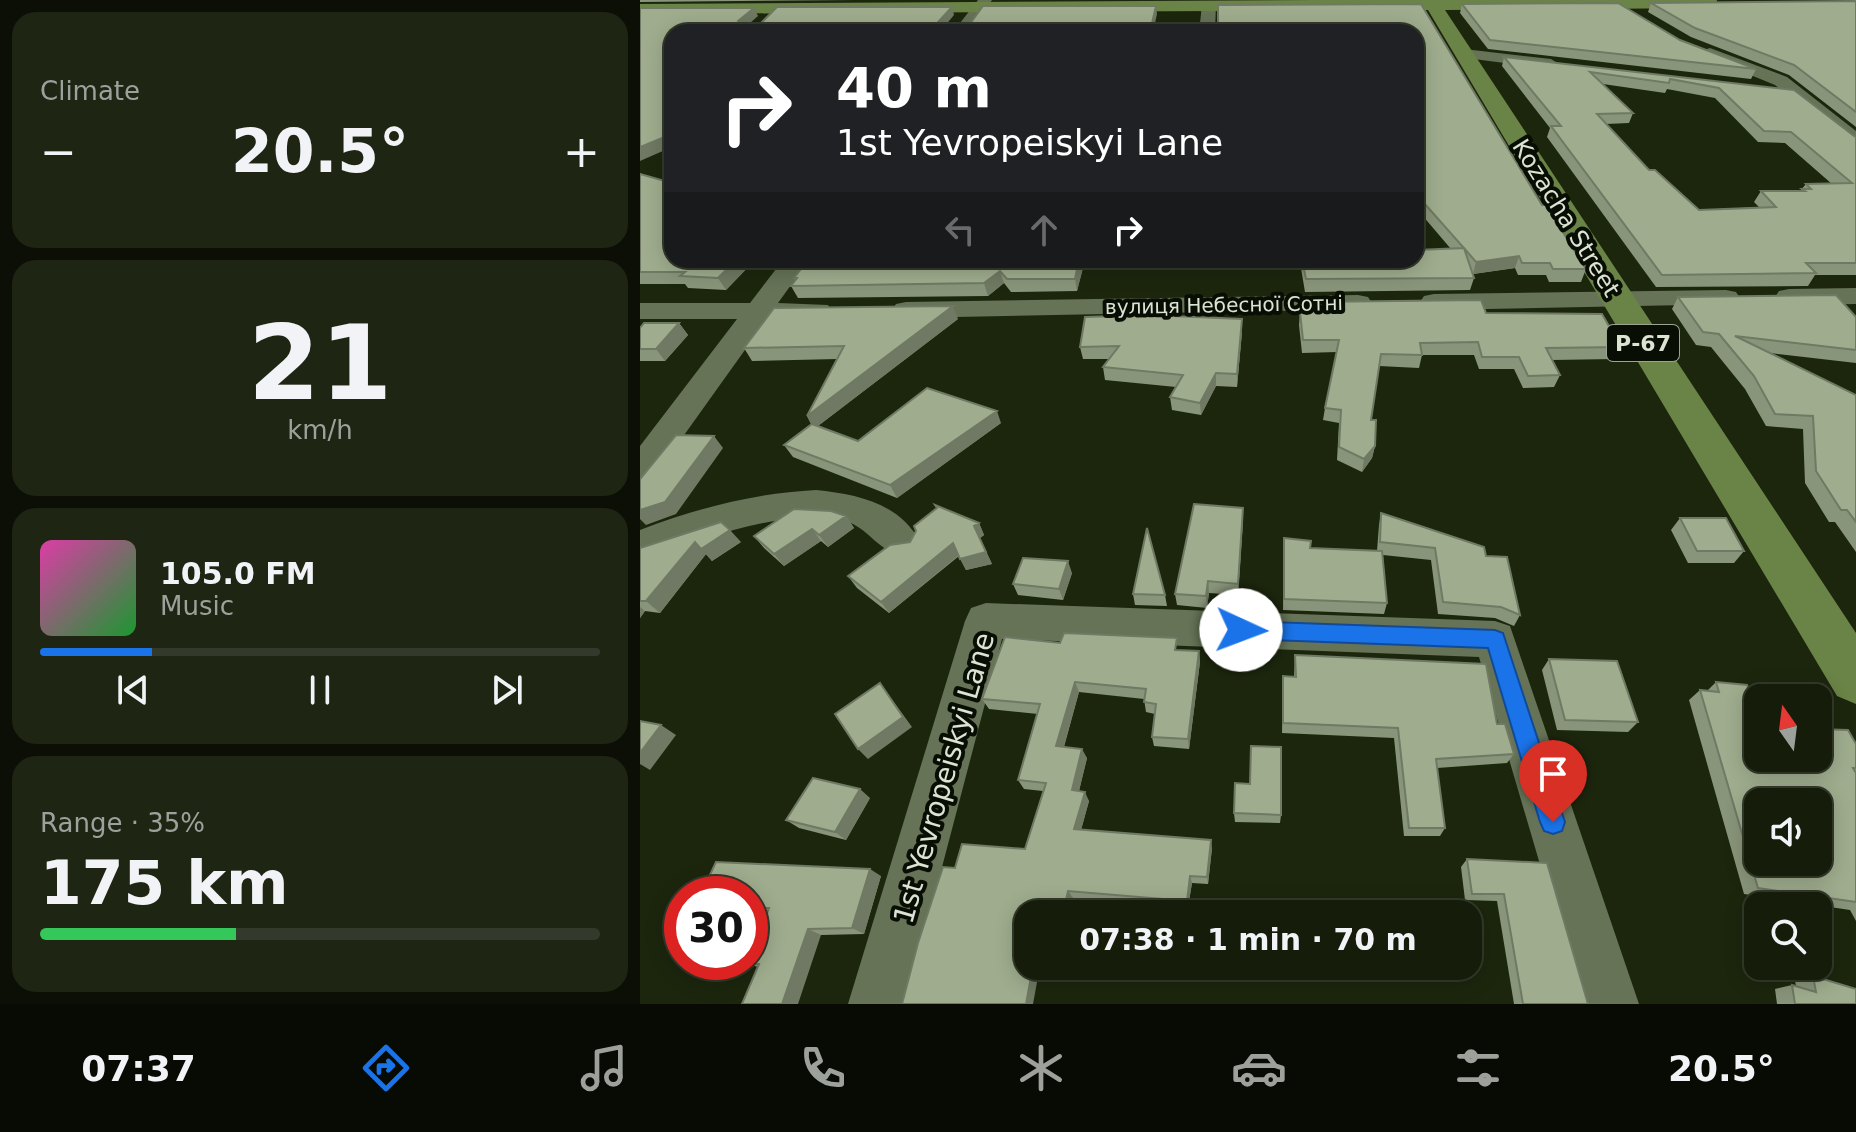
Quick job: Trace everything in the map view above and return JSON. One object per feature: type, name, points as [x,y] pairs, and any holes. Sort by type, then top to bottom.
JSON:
[{"type":"main road","name":"Kozacha Street","points":[[1432,2],[1856,679]]},
{"type":"main road","points":[[640,9],[982,3],[1187,12],[1209,5],[1724,3]]},
{"type":"street","points":[[967,24],[982,3]]},
{"type":"street","points":[[1617,3],[1645,21]]},
{"type":"street","points":[[1208,24],[1209,5]]},
{"type":"street","points":[[761,24],[779,7]]},
{"type":"street","points":[[1697,49],[1765,73],[1795,92],[1856,141]]},
{"type":"street","points":[[1464,54],[1574,67]]},
{"type":"street","points":[[1748,86],[1795,92]]},
{"type":"street","points":[[640,471],[790,268]]},
{"type":"street","points":[[1409,302],[1856,296]]},
{"type":"street","name":"вулиця Небесної Сотні","points":[[885,310],[1377,303]]},
{"type":"street","points":[[640,311],[837,311]]},
{"type":"street","points":[[640,546],[739,511],[794,505],[840,506],[868,514],[901,542]]},
{"type":"street","name":"1st Yevropeiskyi Lane","points":[[877,1004],[986,621],[1495,639],[1610,1004]]},
{"type":"building","points":[[1856,1],[1856,112],[1794,65],[1695,28],[1651,3]]},
{"type":"building","points":[[1618,3],[1680,40],[1756,69],[1490,40],[1462,4]]},
{"type":"building","points":[[1421,4],[1542,205],[1546,205],[1586,269],[1553,269],[1550,263],[1522,263],[1519,256],[1476,262],[1424,203],[1424,24],[1214,24],[1218,23],[1218,5]]},
{"type":"building","points":[[983,6],[1156,6],[1152,24],[970,24]]},
{"type":"building","points":[[777,7],[952,7],[936,24],[760,24]]},
{"type":"building","points":[[640,8],[754,8],[738,21],[739,24],[664,24],[664,137],[640,147]]},
{"type":"building","points":[[1504,57],[1794,90],[1856,137],[1856,263],[1806,263],[1816,273],[1662,275],[1551,126],[1561,126]],"holes":[[[1590,72],[1669,83],[1670,79],[1719,88],[1764,131],[1791,132],[1852,183],[1806,184],[1811,189],[1802,189],[1805,191],[1761,191],[1776,207],[1699,210],[1655,170],[1649,170],[1597,114],[1633,113]]]},
{"type":"building","points":[[640,174],[664,181],[664,268],[728,268],[718,278],[680,276],[685,272],[640,272]]},
{"type":"building","points":[[1464,248],[1474,278],[1306,279],[1304,268],[1424,268],[1424,250]]},
{"type":"building","points":[[802,268],[1077,268],[1075,279],[1007,279],[1000,271],[984,283],[791,286],[797,278],[794,278]]},
{"type":"building","points":[[1836,295],[1856,317],[1856,350],[1735,336],[1856,395],[1856,522],[1847,510],[1841,510],[1816,471],[1813,416],[1775,414],[1754,376],[1719,334],[1703,332],[1678,297]]},
{"type":"building","points":[[1481,300],[1486,313],[1602,314],[1621,347],[1546,348],[1560,375],[1528,376],[1519,357],[1482,357],[1478,342],[1420,343],[1422,355],[1381,354],[1371,420],[1376,420],[1375,446],[1364,459],[1339,447],[1341,410],[1325,408],[1339,340],[1303,340],[1300,312],[1312,312],[1310,302]]},
{"type":"building","points":[[953,306],[807,416],[844,346],[744,348],[774,308]]},
{"type":"building","points":[[1148,315],[1242,319],[1237,374],[1216,373],[1200,403],[1170,397],[1183,375],[1103,367],[1119,346],[1080,347],[1085,317]]},
{"type":"building","points":[[644,323],[679,323],[656,349],[640,349],[640,328]]},
{"type":"building","points":[[927,388],[997,411],[890,485],[784,445],[812,424],[858,441]]},
{"type":"building","points":[[676,435],[714,436],[665,502],[640,510],[640,479]]},
{"type":"building","points":[[1194,504],[1243,508],[1238,584],[1208,581],[1206,596],[1175,594]]},
{"type":"building","points":[[935,505],[979,523],[974,526],[986,552],[960,559],[953,543],[881,602],[848,576],[890,545],[910,542],[916,531],[914,526],[937,508]]},
{"type":"building","points":[[794,509],[831,511],[846,516],[819,535],[812,529],[774,554],[754,536]]},
{"type":"building","points":[[1381,513],[1484,547],[1486,556],[1507,557],[1520,615],[1501,607],[1443,602],[1435,548],[1380,542]]},
{"type":"building","points":[[1680,518],[1726,518],[1744,551],[1697,551]]},
{"type":"building","points":[[721,522],[730,530],[701,549],[695,542],[646,601],[640,601],[640,548]]},
{"type":"building","points":[[1147,528],[1165,595],[1133,594]]},
{"type":"building","points":[[1284,538],[1311,541],[1310,548],[1382,551],[1387,603],[1284,599]]},
{"type":"building","points":[[1023,558],[1068,561],[1059,589],[1013,584]]},
{"type":"building","points":[[1064,633],[1177,638],[1175,650],[1199,651],[1188,739],[1152,737],[1156,704],[1144,702],[1146,689],[1075,682],[1056,746],[1082,749],[1072,790],[1085,792],[1074,829],[1211,840],[1207,877],[1190,876],[1187,900],[1068,891],[1066,900],[1014,900],[1014,980],[1030,980],[1026,1004],[902,1004],[943,867],[955,868],[962,844],[1025,849],[1046,783],[1018,780],[1040,704],[982,699],[1005,637],[1060,643]]},
{"type":"building","points":[[1295,655],[1486,664],[1497,724],[1505,724],[1514,754],[1436,759],[1445,828],[1409,828],[1398,728],[1283,723],[1283,676],[1296,677]]},
{"type":"building","points":[[1549,659],[1617,661],[1638,722],[1565,720]]},
{"type":"building","points":[[1716,682],[1744,685],[1744,772],[1832,772],[1832,729],[1848,730],[1856,744],[1856,768],[1853,768],[1856,773],[1856,902],[1832,899],[1832,892],[1786,892],[1758,888],[1754,876],[1832,876],[1832,788],[1744,788],[1744,840],[1700,690],[1719,692]]},
{"type":"building","points":[[880,683],[903,717],[858,749],[835,714]]},
{"type":"building","points":[[640,721],[661,725],[640,753]]},
{"type":"building","points":[[1251,746],[1281,747],[1281,815],[1234,813],[1235,783],[1250,784]]},
{"type":"building","points":[[813,778],[860,789],[835,832],[786,820]]},
{"type":"building","points":[[1467,859],[1547,863],[1588,1004],[1523,1004],[1504,894],[1472,894]]},
{"type":"building","points":[[716,862],[870,869],[852,928],[808,929],[782,1004],[742,1004],[752,980],[768,980],[768,876],[709,876]]},
{"type":"building","points":[[1814,980],[1826,980],[1856,989],[1856,1004],[1795,1004],[1792,985],[1816,992]]},
{"type":"route","points":[[1241,630],[1495,639],[1553,822]]}]
